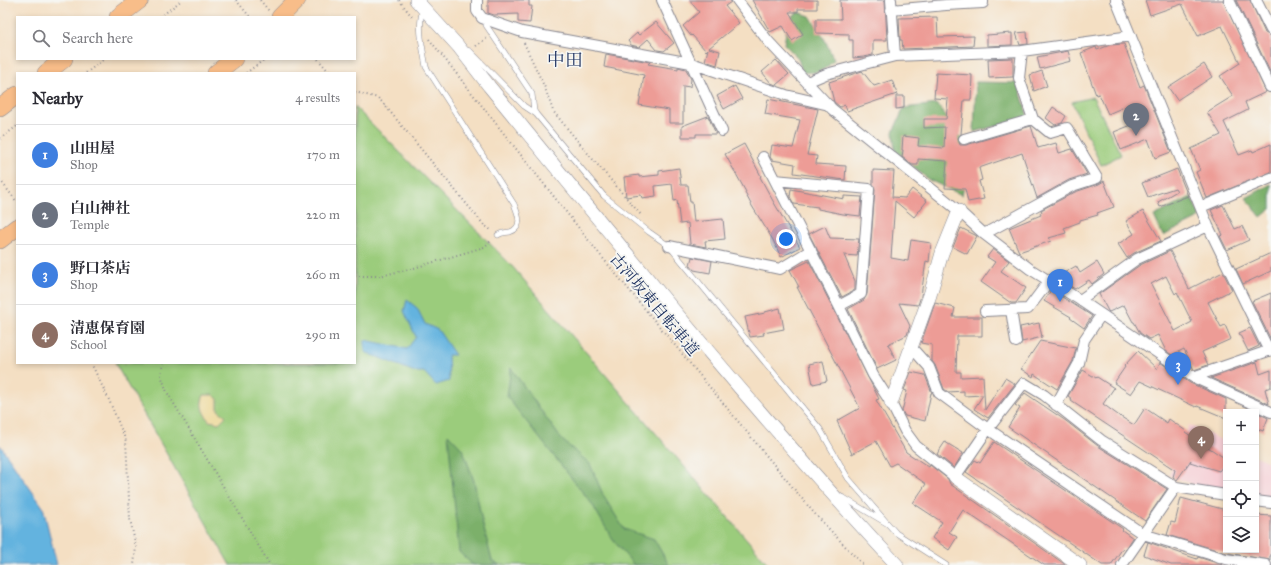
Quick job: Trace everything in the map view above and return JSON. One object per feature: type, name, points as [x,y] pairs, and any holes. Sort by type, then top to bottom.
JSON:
[{"type":"highway","points":[[119,16],[140,0]]},
{"type":"highway","points":[[274,14],[297,0]]},
{"type":"highway","points":[[47,72],[63,60]]},
{"type":"highway","points":[[217,72],[233,60]]},
{"type":"highway","points":[[0,108],[16,96]]},
{"type":"highway","points":[[0,240],[16,228]]},
{"type":"street","points":[[477,0],[477,10],[482,18],[522,32],[691,63],[786,95],[829,105]]},
{"type":"street","points":[[662,0],[722,131]]},
{"type":"street","points":[[737,0],[768,41],[829,105],[959,211],[984,234],[1030,269],[1080,300],[1193,377],[1271,412]]},
{"type":"street","points":[[895,56],[891,5],[946,2],[983,3],[983,0]]},
{"type":"street","points":[[1116,0],[1208,226],[1270,351],[1193,377]]},
{"type":"street","points":[[1229,0],[1270,87],[1271,86]]},
{"type":"street","points":[[1256,0],[1271,30]]},
{"type":"street","points":[[420,4],[458,46],[652,283],[830,493],[897,565]]},
{"type":"street","points":[[807,82],[826,74],[895,56],[1022,50],[1131,36]]},
{"type":"street","points":[[984,234],[1072,186],[1097,178],[1068,128],[1050,133],[1033,119],[1019,78],[1022,50]]},
{"type":"street","points":[[964,139],[1033,119]]},
{"type":"street","points":[[763,157],[873,375],[916,446],[955,477],[1080,565]]},
{"type":"street","points":[[1201,207],[1271,178]]},
{"type":"street","points":[[775,180],[869,189],[861,294],[839,306]]},
{"type":"street","points":[[891,403],[930,295],[942,253],[959,211]]},
{"type":"street","points":[[1080,300],[1137,259],[1208,226]]},
{"type":"street","points":[[669,246],[780,269],[811,250]]},
{"type":"street","points":[[985,311],[1028,309],[1049,282]]},
{"type":"street","points":[[1010,310],[1016,342]]},
{"type":"street","points":[[1056,405],[1079,363],[1084,340],[1101,315]]},
{"type":"street","points":[[911,347],[929,367],[939,393],[988,429],[1144,534],[1226,559],[1266,565]]},
{"type":"street","points":[[955,477],[988,429],[1024,382],[1101,440],[1176,487],[1223,495]]},
{"type":"street","points":[[1122,565],[1176,487]]},
{"type":"street","points":[[1259,501],[1271,503]]},
{"type":"lane","points":[[420,4],[422,43],[426,67],[514,204],[518,214],[520,221],[517,227],[510,232],[502,232],[498,235]]},
{"type":"lane","points":[[487,20],[486,26],[532,94],[534,111],[536,114]]},
{"type":"lane","points":[[458,46],[470,51],[524,106],[536,114],[604,196],[669,246],[820,429],[848,478],[896,533],[946,565]]},
{"type":"lane","points":[[830,493],[844,498],[888,524]]},
{"type":"path","points":[[161,16],[182,0]]},
{"type":"path","points":[[236,0],[249,16]]},
{"type":"path","points":[[260,0],[274,14]]},
{"type":"path","points":[[400,0],[412,17]]},
{"type":"path","points":[[522,32],[523,40],[545,88],[553,111],[644,218]]},
{"type":"path","points":[[474,48],[488,37]]},
{"type":"path","name":"古河坂東自転車道","points":[[437,50],[626,286],[814,513],[863,565]]},
{"type":"path","points":[[87,72],[103,60]]},
{"type":"path","points":[[247,72],[264,60]]},
{"type":"path","points":[[319,60],[329,72]]},
{"type":"path","points":[[356,92],[378,98],[382,102],[484,225],[498,235],[484,247],[414,268],[380,276],[356,276]]},
{"type":"path","points":[[0,138],[16,127]]},
{"type":"path","points":[[0,180],[16,201]]},
{"type":"path","points":[[91,364],[109,400],[126,441],[130,519],[136,547],[134,565]]},
{"type":"path","points":[[162,364],[161,376],[167,392],[270,565]]},
{"type":"shaded area","points":[[1189,425],[1223,441],[1223,491],[1197,486],[1169,475]]},
{"type":"shaded area","points":[[1259,457],[1271,463],[1271,500],[1259,498]]},
{"type":"green space","points":[[798,12],[810,16],[825,40],[834,60],[820,71],[812,73],[802,72],[798,58],[784,44],[788,20]]},
{"type":"green space","points":[[976,82],[1018,83],[1028,117],[974,132]]},
{"type":"green space","points":[[1093,97],[1121,155],[1101,165],[1072,102]]},
{"type":"green space","points":[[937,104],[971,151],[962,195],[929,180],[895,151],[893,132],[904,108]]},
{"type":"green space","points":[[356,108],[511,265],[769,565],[230,565],[116,364],[356,364]]},
{"type":"green space","points":[[1271,184],[1271,209],[1261,217],[1246,198]]},
{"type":"green space","points":[[1191,197],[1201,217],[1163,236],[1154,216]]},
{"type":"green space","points":[[511,368],[562,440],[590,464],[604,497],[624,529],[654,539],[669,565],[634,565],[613,540],[592,504],[507,397]]},
{"type":"green space","points":[[448,434],[463,450],[474,481],[492,561],[500,565],[473,565],[459,552]]},
{"type":"sand","points":[[204,395],[213,395],[218,399],[218,410],[226,416],[219,423],[209,421],[205,415],[202,409]]},
{"type":"water","points":[[407,300],[417,308],[425,324],[438,330],[455,355],[448,355],[449,381],[436,385],[424,372],[415,372],[365,352],[365,340],[407,349],[416,337],[404,311]]},
{"type":"water","points":[[0,445],[43,507],[57,565],[0,565]]},
{"type":"building","points":[[488,0],[529,0],[529,6],[532,6],[530,23],[518,22],[518,14],[494,15],[488,13]]},
{"type":"building","points":[[689,0],[731,0],[731,2],[725,6],[739,23],[709,48],[720,51],[717,65],[705,61],[708,49],[706,51],[683,26],[699,12]]},
{"type":"building","points":[[752,0],[817,0],[817,9],[798,9],[798,12],[789,12],[803,34],[792,41],[783,26],[770,32]]},
{"type":"building","points":[[840,0],[885,0],[887,40],[873,40],[873,55],[853,58],[853,40],[849,40],[849,34],[816,33],[816,19],[841,19]]},
{"type":"building","points":[[1145,0],[1223,0],[1266,92],[1245,102],[1248,110],[1224,122],[1239,155],[1252,150],[1253,152],[1271,144],[1271,172],[1207,198],[1196,172],[1200,170],[1191,149],[1221,135],[1207,112],[1233,96],[1220,76],[1240,63],[1222,26],[1198,36],[1182,4],[1150,15]]},
{"type":"building","points":[[1236,0],[1250,0],[1265,33],[1271,36],[1271,74]]},
{"type":"building","points":[[937,17],[938,37],[974,36],[973,46],[903,49],[902,40],[900,40],[899,18]]},
{"type":"building","points":[[656,22],[674,43],[664,51],[657,50],[648,39],[639,47],[631,45],[628,41],[637,33],[639,35]]},
{"type":"building","points":[[1027,32],[1028,44],[1020,45],[1016,33]]},
{"type":"building","points":[[1012,33],[1012,45],[987,46],[987,35]]},
{"type":"building","points":[[1124,44],[1140,87],[1144,85],[1171,152],[1155,158],[1148,139],[1121,150],[1114,132],[1139,122],[1131,104],[1108,114],[1099,94],[1096,95],[1081,53],[1096,47],[1097,50],[1110,45]]},
{"type":"building","points":[[1068,51],[1071,61],[1040,69],[1037,57]]},
{"type":"building","points":[[606,54],[650,62],[648,64],[686,69],[691,79],[690,87],[683,86],[683,123],[669,123],[669,110],[639,105],[644,75],[604,67]]},
{"type":"building","points":[[1013,58],[1013,77],[989,78],[988,59]]},
{"type":"building","points":[[776,60],[789,74],[776,85],[771,83],[762,72]]},
{"type":"building","points":[[1204,64],[1212,77],[1177,100],[1168,87]]},
{"type":"building","points":[[862,71],[874,86],[892,80],[897,94],[847,111],[845,105],[840,107],[834,102],[829,82]]},
{"type":"building","points":[[1042,71],[1047,86],[1034,91],[1030,75]]},
{"type":"building","points":[[936,73],[972,75],[971,100],[964,100],[961,134],[958,138],[960,145],[966,145],[1031,126],[1038,148],[1056,143],[1059,153],[1072,149],[1087,174],[1069,180],[1037,198],[1022,153],[979,168],[982,180],[979,181],[984,199],[968,202],[965,189],[945,188],[947,161],[918,159],[918,165],[912,165],[902,157],[903,136],[919,138],[918,146],[944,148],[945,127],[924,128],[924,119],[946,119],[948,99],[934,98]]},
{"type":"building","points":[[735,86],[742,99],[724,109],[717,96]]},
{"type":"building","points":[[896,96],[904,96],[904,108],[896,109]]},
{"type":"building","points":[[768,99],[818,109],[807,155],[817,156],[816,164],[846,166],[845,180],[794,173],[795,164],[772,160],[770,157],[772,145],[793,148],[800,120],[765,114]]},
{"type":"building","points":[[1053,107],[1066,116],[1062,123],[1055,125],[1046,118]]},
{"type":"building","points":[[708,116],[716,134],[696,134],[696,137],[682,137],[682,126]]},
{"type":"building","points":[[744,144],[773,201],[800,247],[781,257],[725,154]]},
{"type":"building","points":[[679,168],[681,185],[688,185],[690,202],[692,202],[694,222],[723,219],[725,239],[705,241],[706,247],[690,244],[688,223],[680,224],[677,200],[674,201],[672,184],[655,186],[656,196],[642,198],[641,195],[626,197],[624,177],[659,175],[659,171]]},
{"type":"building","points":[[1177,169],[1188,196],[1160,207],[1158,202],[1177,191],[1175,188],[1148,197],[1142,183]]},
{"type":"building","points":[[873,170],[894,171],[892,197],[905,198],[912,189],[927,201],[914,217],[895,201],[891,258],[908,261],[911,240],[931,243],[929,262],[926,261],[921,296],[918,305],[899,303],[910,326],[907,335],[888,344],[896,360],[877,369],[848,309],[864,300],[867,294],[875,189],[873,184]]},
{"type":"building","points":[[1104,181],[1114,207],[1064,228],[1066,233],[1049,238],[1051,241],[1019,252],[1009,228],[1041,215],[1041,210],[1075,192]]},
{"type":"building","points":[[791,189],[844,199],[844,196],[862,197],[860,216],[818,209],[818,207],[794,204],[790,197]]},
{"type":"building","points":[[1223,205],[1235,229],[1242,226],[1249,240],[1227,250],[1220,236],[1223,235],[1211,210]]},
{"type":"building","points":[[1143,211],[1161,241],[1134,253],[1127,258],[1118,244],[1134,234],[1126,221]]},
{"type":"building","points":[[825,226],[830,238],[859,239],[857,256],[844,255],[855,281],[855,290],[842,297],[809,234]]},
{"type":"building","points":[[961,228],[977,236],[967,254],[953,247]]},
{"type":"building","points":[[993,249],[1009,261],[1001,271],[1026,288],[1016,303],[1011,303],[981,282],[995,262],[987,257]]},
{"type":"building","points":[[1170,251],[1189,289],[1223,272],[1232,290],[1208,302],[1221,327],[1225,325],[1231,339],[1202,352],[1208,365],[1194,370],[1184,349],[1172,355],[1166,351],[1158,335],[1149,339],[1140,333],[1124,305],[1109,312],[1108,311],[1099,294],[1140,265]],"holes":[[[1166,276],[1175,294],[1177,292],[1192,322],[1175,331],[1151,284]]]},
{"type":"building","points":[[1271,253],[1271,271],[1243,284],[1236,269]]},
{"type":"building","points":[[692,257],[712,261],[710,273],[694,270],[690,265]]},
{"type":"building","points":[[809,261],[879,399],[876,400],[906,452],[929,467],[930,465],[948,479],[950,484],[1066,565],[1044,565],[963,510],[949,532],[957,537],[949,550],[932,538],[942,522],[913,503],[926,484],[896,463],[890,466],[876,441],[852,454],[837,421],[860,408],[797,287],[799,287],[790,270]]},
{"type":"building","points":[[1097,262],[1104,274],[1092,284],[1089,280],[1075,289],[1070,286],[1062,274],[1076,266],[1080,273]]},
{"type":"building","points":[[1051,290],[1092,316],[1084,328],[1070,318],[1071,317],[1044,301]]},
{"type":"building","points":[[1271,293],[1271,340],[1252,301]]},
{"type":"building","points":[[935,303],[955,308],[953,317],[982,317],[982,336],[957,336],[956,372],[961,372],[961,377],[983,376],[985,410],[1005,378],[1015,384],[988,418],[974,409],[983,395],[964,396],[964,391],[948,392],[944,389],[932,361],[932,345],[921,343]]},
{"type":"building","points":[[780,308],[784,329],[763,333],[764,335],[750,337],[745,317]]},
{"type":"building","points":[[1039,323],[1042,337],[1022,342],[1020,327]]},
{"type":"building","points":[[1250,328],[1259,346],[1248,351],[1239,333]]},
{"type":"building","points":[[1040,341],[1076,348],[1073,361],[1057,389],[1034,374],[1033,377],[1021,369]]},
{"type":"building","points":[[1138,351],[1157,369],[1160,362],[1190,383],[1226,399],[1226,409],[1223,409],[1223,417],[1197,406],[1196,407],[1140,381],[1131,394],[1114,383],[1125,367],[1124,366]]},
{"type":"building","points":[[823,361],[827,381],[813,384],[809,364]]},
{"type":"building","points":[[1257,362],[1260,374],[1271,370],[1271,387],[1265,389],[1269,404],[1211,378]]},
{"type":"building","points":[[1083,370],[1114,388],[1103,404],[1118,415],[1134,425],[1145,408],[1167,423],[1169,419],[1186,431],[1185,432],[1223,457],[1223,466],[1219,471],[1190,462],[1191,460],[1177,480],[1173,477],[1175,470],[1071,401],[1072,399],[1068,396]]},
{"type":"building","points":[[911,372],[925,375],[932,393],[925,421],[905,416],[902,411],[907,391],[904,390]]},
{"type":"building","points":[[1025,393],[1066,421],[1098,446],[1167,489],[1145,521],[1008,427],[1020,408],[1015,405]]},
{"type":"building","points":[[1259,414],[1268,418],[1263,431],[1259,429]]},
{"type":"building","points":[[945,442],[963,453],[954,468],[937,454]]},
{"type":"building","points":[[994,442],[1123,529],[1122,530],[1133,538],[1125,550],[1123,548],[1111,565],[1102,565],[966,472],[975,460],[980,463]]},
{"type":"building","points":[[1181,498],[1223,509],[1223,552],[1167,535],[1171,522],[1175,523]]},
{"type":"building","points":[[1259,515],[1271,516],[1270,560],[1227,553],[1259,553]]},
{"type":"building","points":[[1148,542],[1197,559],[1198,557],[1223,565],[1171,565],[1144,555]]},
{"type":"place","name":"白山神社","points":[[1136,136]]},
{"type":"place","name":"山田屋","points":[[1060,302]]},
{"type":"place","name":"野口茶店","points":[[1178,385]]},
{"type":"place","name":"清恵保育園","points":[[1201,459]]},
{"type":"district","name":"中田","points":[[565,60]]}]
